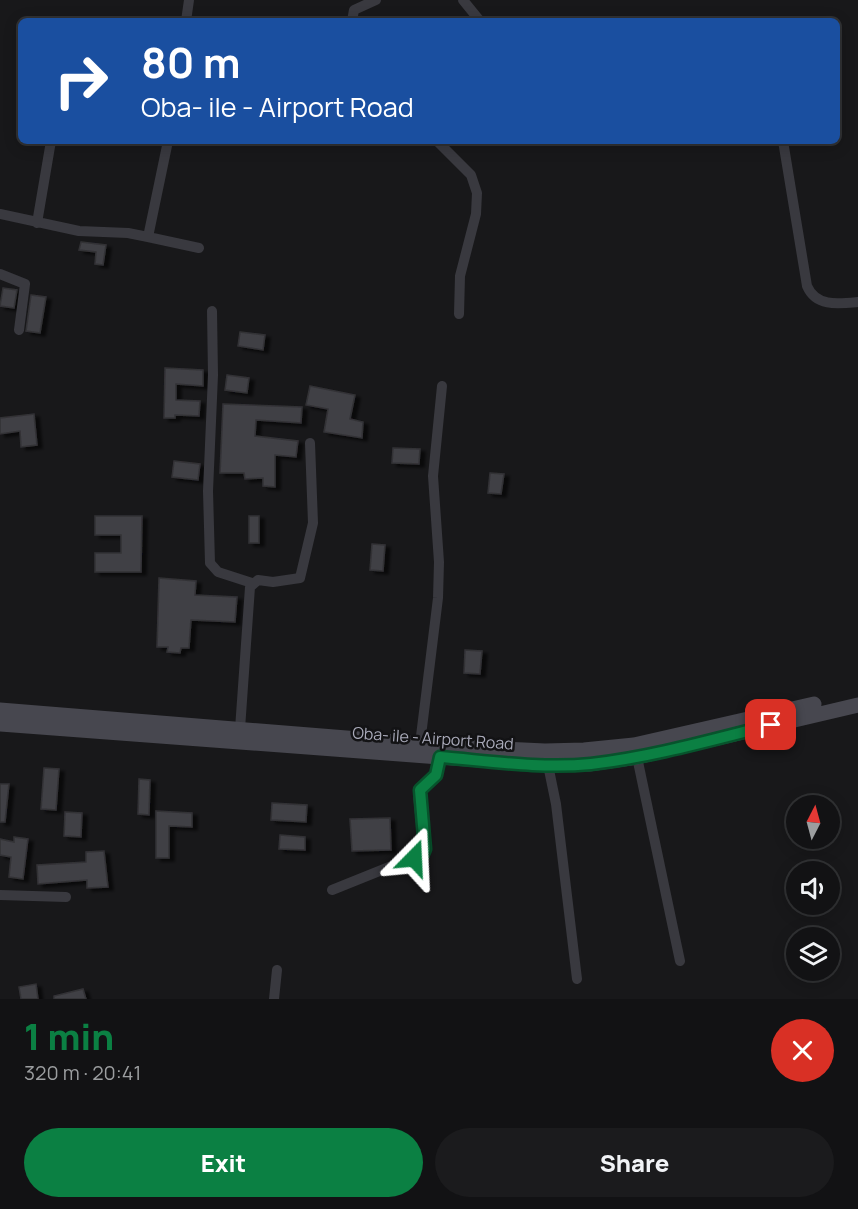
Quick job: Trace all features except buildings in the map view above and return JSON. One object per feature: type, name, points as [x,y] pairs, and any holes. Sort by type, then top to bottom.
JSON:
[{"type":"main road","name":"Oba- ile - Airport Road","points":[[0,724],[96,724],[240,729],[420,744],[535,751],[584,750],[634,745],[858,695]]},
{"type":"main road","name":"Oba- ile - Airport Road","points":[[0,710],[96,724],[548,765],[589,764],[637,757],[858,705]]},
{"type":"street","points":[[186,18],[189,0]]},
{"type":"street","points":[[353,18],[354,10],[376,0]]},
{"type":"street","points":[[463,0],[478,18]]},
{"type":"street","points":[[37,223],[50,144]]},
{"type":"street","points":[[148,237],[167,144]]},
{"type":"street","points":[[440,144],[471,175],[477,193],[476,214],[460,276],[459,314]]},
{"type":"street","points":[[783,144],[807,286],[811,295],[822,302],[858,302]]},
{"type":"street","points":[[0,214],[79,231],[128,233],[200,248]]},
{"type":"street","points":[[0,274],[25,284],[19,330]]},
{"type":"street","points":[[212,310],[213,375],[208,491],[210,563],[218,572],[252,583],[258,580],[273,582],[300,578],[313,523],[310,443]]},
{"type":"street","points":[[420,744],[438,598],[439,562],[433,476],[442,386]]},
{"type":"street","points":[[240,729],[252,583]]},
{"type":"street","points":[[332,890],[424,853],[418,795],[423,786],[436,775],[440,757]]},
{"type":"street","points":[[637,757],[680,961]]},
{"type":"street","points":[[548,765],[556,804],[577,979]]},
{"type":"street","points":[[0,895],[66,897]]},
{"type":"street","points":[[274,999],[277,970]]},
{"type":"route","points":[[414,858],[422,856],[425,849],[418,795],[423,786],[436,775],[440,757],[548,765],[589,764],[637,757],[771,725]]}]
